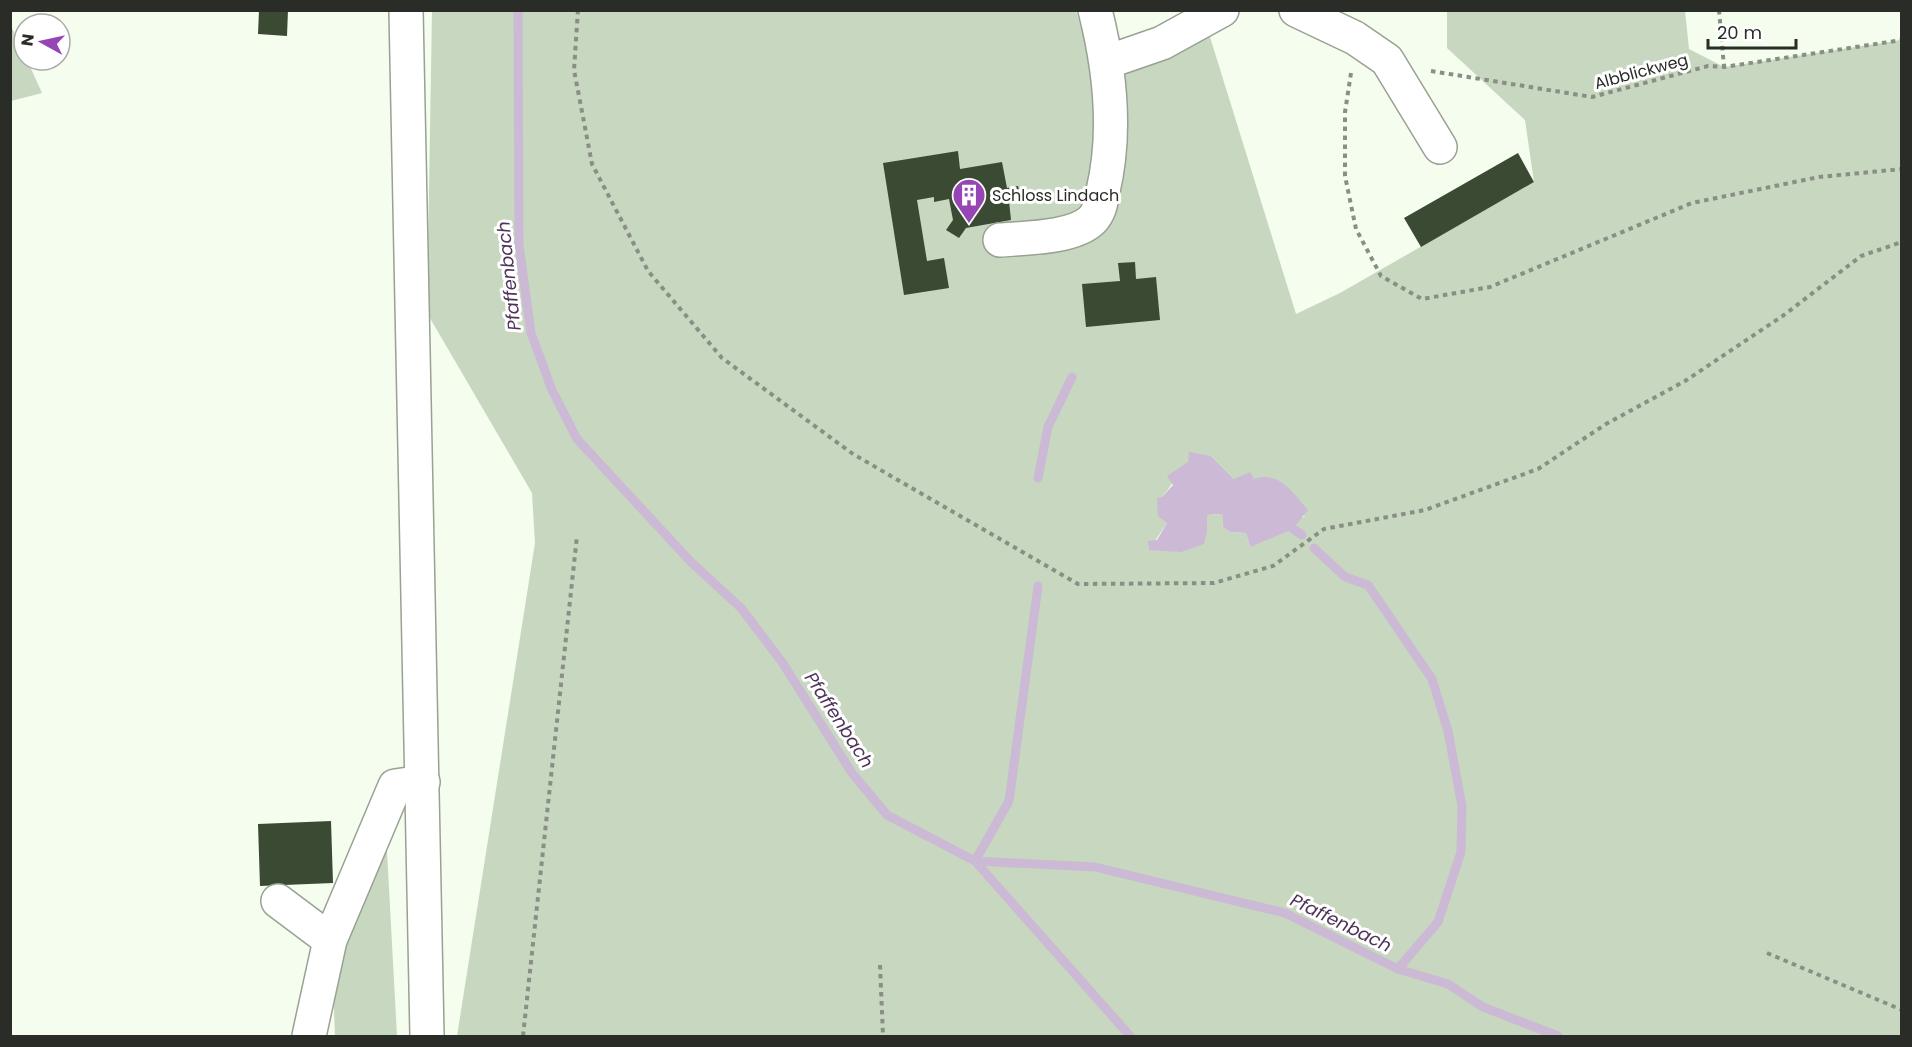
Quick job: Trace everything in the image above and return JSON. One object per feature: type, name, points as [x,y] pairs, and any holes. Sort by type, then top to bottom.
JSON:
[{"type":"main road","points":[[406,10],[427,1036]]},
{"type":"main road","points":[[1000,240],[1054,236],[1090,222],[1099,212],[1110,165],[1111,118],[1107,62],[1095,10]]},
{"type":"main road","points":[[1107,62],[1162,43],[1222,10]]},
{"type":"main road","points":[[1296,10],[1355,38],[1387,60],[1440,147]]},
{"type":"main road","points":[[309,1036],[330,940],[395,786],[423,782]]},
{"type":"main road","points":[[278,901],[330,940]]},
{"type":"path","points":[[578,10],[574,70],[592,164],[648,272],[722,358],[853,454],[1078,585],[1214,584],[1273,566],[1324,529],[1425,510],[1538,469],[1606,424],[1705,368],[1784,315],[1861,256],[1902,242]]},
{"type":"path","points":[[1719,10],[1724,68]]},
{"type":"path","points":[[1355,38],[1346,112],[1345,176],[1356,229],[1381,276],[1422,299],[1490,287],[1692,203],[1819,177],[1902,170]]},
{"type":"path","name":"Albblickweg","points":[[1387,60],[1444,74],[1517,83],[1592,97],[1708,66],[1724,68],[1902,40]]},
{"type":"path","points":[[523,1036],[577,536]]},
{"type":"path","points":[[1767,953],[1902,1010]]},
{"type":"path","points":[[880,965],[883,1036]]},
{"type":"green space","points":[[432,11],[1076,11],[1096,77],[1210,37],[1296,314],[1340,293],[1534,182],[1525,120],[1447,48],[1447,11],[1685,11],[1689,49],[1724,67],[1901,40],[1901,1036],[457,1036],[535,543],[532,493],[427,313]],"holes":[[[1211,456],[1234,479],[1254,479],[1305,516],[1250,547],[1246,533],[1230,532],[1223,527],[1222,514],[1207,515],[1207,532],[1149,550],[1167,523],[1162,497],[1180,470],[1189,463]]]},
{"type":"green space","points":[[10,24],[12,28],[12,72],[32,72],[42,93],[11,101]]},
{"type":"green space","points":[[386,833],[397,1036],[335,1036],[332,961]]},
{"type":"shaded area","points":[[1189,452],[1211,456],[1234,479],[1250,472],[1254,479],[1263,477],[1278,480],[1291,490],[1308,510],[1293,529],[1250,547],[1246,533],[1230,532],[1223,527],[1222,514],[1207,515],[1204,544],[1181,552],[1149,550],[1148,541],[1157,540],[1167,523],[1158,516],[1157,498],[1162,497],[1173,485],[1167,476],[1188,462]]},
{"type":"building","points":[[259,10],[288,10],[287,36],[258,34]]},
{"type":"building","name":"Schloss Lindach","points":[[958,151],[960,169],[1002,162],[1007,188],[1018,186],[1021,198],[1009,201],[1011,220],[966,228],[959,238],[946,230],[953,220],[949,199],[934,202],[934,197],[917,200],[927,261],[944,258],[949,288],[904,295],[883,163]]},
{"type":"building","points":[[1518,153],[1534,182],[1421,247],[1404,218]]},
{"type":"building","points":[[1135,262],[1136,279],[1156,277],[1160,320],[1086,327],[1082,284],[1120,281],[1118,263]]},
{"type":"building","points":[[331,821],[333,883],[260,886],[258,824]]},
{"type":"waterway","name":"Pfaffenbach","points":[[518,10],[519,245],[531,333],[552,390],[577,439],[691,562],[741,608],[782,662],[852,773],[887,815],[975,861],[1095,867],[1285,913],[1398,969],[1448,984],[1483,1007],[1558,1036]]},
{"type":"waterway","points":[[1038,478],[1048,427],[1072,377]]},
{"type":"waterway","points":[[1293,529],[1302,535]]},
{"type":"waterway","points":[[1314,548],[1345,577],[1368,585],[1432,679],[1448,731],[1462,806],[1461,852],[1438,922],[1398,969]]},
{"type":"waterway","points":[[1038,586],[1009,801],[975,861],[1130,1036]]},
{"type":"place","name":"Schloss Lindach","points":[[969,224]]}]
